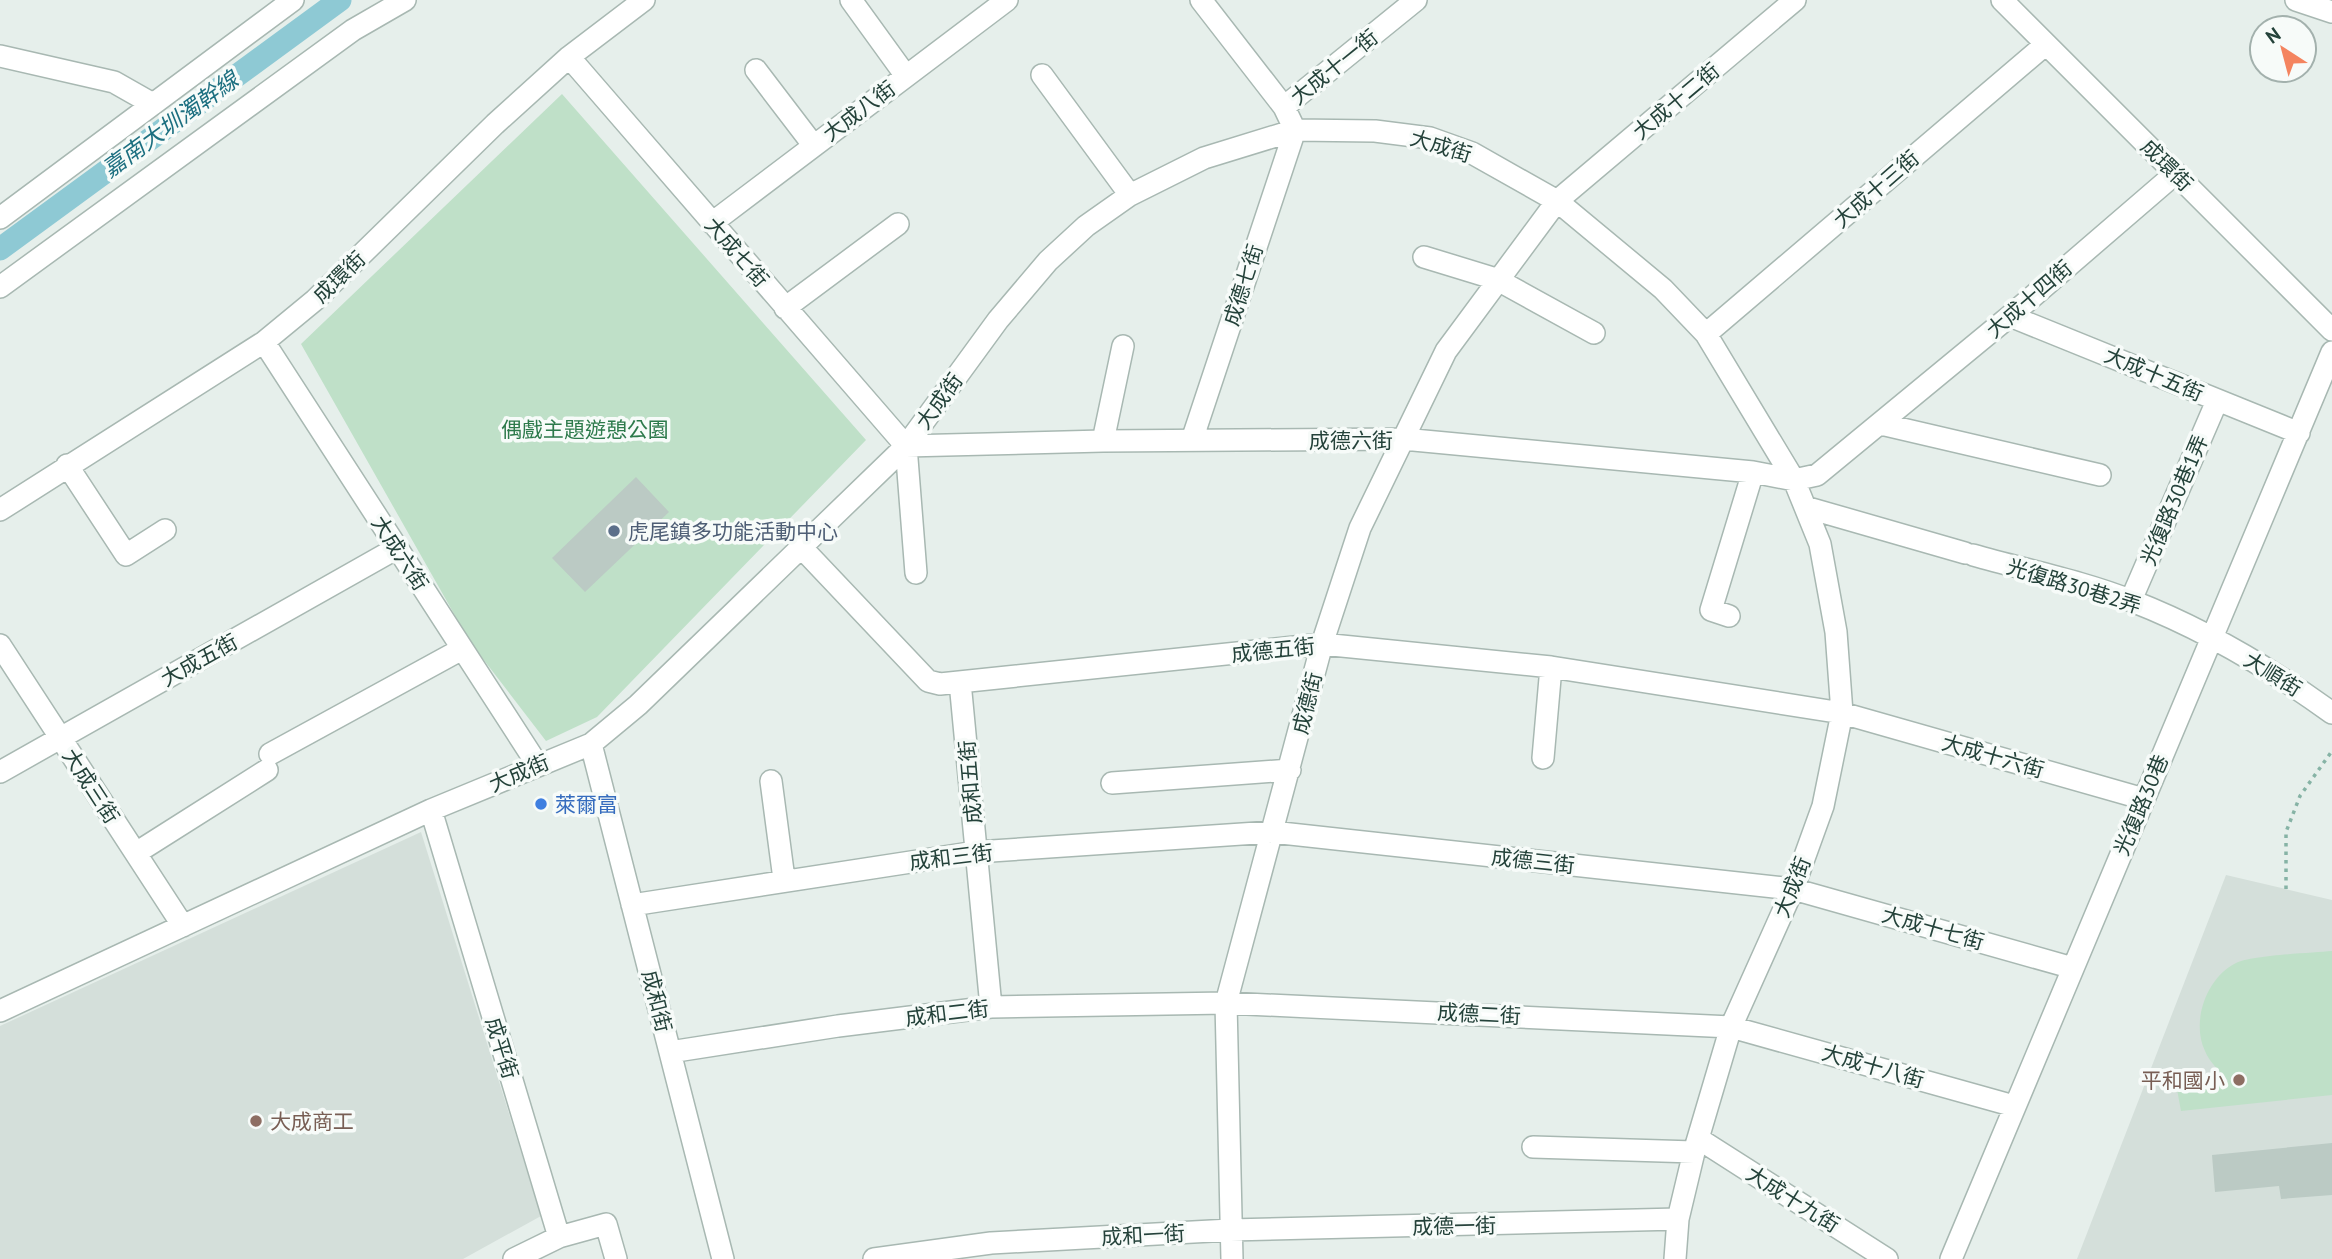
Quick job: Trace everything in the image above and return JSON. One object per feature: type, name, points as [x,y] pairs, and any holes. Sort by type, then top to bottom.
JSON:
[{"type":"street","points":[[0,218],[151,103],[293,0]]},
{"type":"street","points":[[0,286],[353,30],[405,0]]},
{"type":"street","name":"成環街","points":[[0,510],[264,342],[315,300],[495,124],[569,57],[644,0]]},
{"type":"street","points":[[851,0],[906,76]]},
{"type":"street","name":"大成八街","points":[[712,223],[1007,0]]},
{"type":"street","name":"大成十一街","points":[[1284,107],[1416,0]]},
{"type":"street","name":"大成十二街","points":[[1557,201],[1795,0]]},
{"type":"street","name":"成環街","points":[[2002,0],[2332,330]]},
{"type":"street","points":[[2296,0],[2332,12]]},
{"type":"street","points":[[1212,4],[1284,107],[1295,130]]},
{"type":"street","name":"大成十三街","points":[[1706,334],[2046,44]]},
{"type":"street","points":[[0,55],[114,82],[151,103]]},
{"type":"street","name":"大成七街","points":[[569,57],[906,446]]},
{"type":"street","points":[[756,70],[814,146]]},
{"type":"street","points":[[1042,75],[1130,195]]},
{"type":"street","name":"大成街","points":[[0,1012],[431,810],[537,764],[591,744],[638,705],[906,446],[998,320],[1048,261],[1086,226],[1130,195],[1204,158],[1295,130],[1374,131],[1430,138],[1472,153],[1557,201],[1663,289],[1706,334],[1794,480],[1820,544],[1836,632],[1842,713],[1823,806],[1793,889],[1731,1027],[1678,1219],[1675,1259]]},
{"type":"street","name":"成德七街","points":[[1192,440],[1295,130]]},
{"type":"street","name":"大成十四街","points":[[1794,480],[1817,475],[1881,424],[2176,173]]},
{"type":"street","name":"成德街","points":[[1231,1259],[1226,1003],[1322,644],[1360,528],[1446,351],[1496,279],[1557,201]]},
{"type":"street","points":[[785,308],[898,224]]},
{"type":"street","points":[[1424,257],[1496,279],[1594,333]]},
{"type":"street","name":"大成十五街","points":[[2010,316],[2299,433]]},
{"type":"street","name":"大成六街","points":[[264,342],[537,764]]},
{"type":"street","points":[[1103,440],[1123,346]]},
{"type":"street","name":"光復路30巷","points":[[1951,1259],[2332,352]]},
{"type":"street","name":"光復路30巷1弄","points":[[2131,600],[2217,401]]},
{"type":"street","points":[[1881,424],[2100,475]]},
{"type":"street","name":"成德六街","points":[[906,446],[1103,440],[1403,439],[1753,472],[1794,480]]},
{"type":"street","points":[[906,446],[915,573]]},
{"type":"street","points":[[68,465],[126,555],[165,530]]},
{"type":"street","points":[[1729,616],[1711,610],[1753,472]]},
{"type":"street","name":"光復路30巷2弄","points":[[1805,507],[2131,600],[2213,637]]},
{"type":"street","name":"成德五街","points":[[801,547],[928,681],[940,684],[1322,644],[1551,667],[1842,713]]},
{"type":"street","name":"大成五街","points":[[0,772],[397,548]]},
{"type":"street","name":"大順街","points":[[2213,637],[2282,676],[2332,713]]},
{"type":"street","name":"大成三街","points":[[0,645],[183,926]]},
{"type":"street","points":[[136,853],[268,762],[462,649]]},
{"type":"street","points":[[1543,758],[1551,667]]},
{"type":"street","name":"成和五街","points":[[960,682],[991,1007]]},
{"type":"street","name":"大成十六街","points":[[1842,713],[2144,799]]},
{"type":"street","name":"成和街","points":[[591,744],[723,1259]]},
{"type":"street","points":[[1112,783],[1290,771]]},
{"type":"street","points":[[771,780],[784,879]]},
{"type":"street","name":"成平街","points":[[431,810],[559,1237]]},
{"type":"street","name":"成和三街","points":[[632,905],[784,879],[976,852],[1272,832]]},
{"type":"street","name":"成德三街","points":[[1272,832],[1793,889]]},
{"type":"street","name":"大成十七街","points":[[1793,889],[2073,968]]},
{"type":"street","name":"成和二街","points":[[670,1052],[838,1026],[991,1007],[1226,1003]]},
{"type":"street","name":"成德二街","points":[[1226,1003],[1731,1027]]},
{"type":"street","name":"大成十八街","points":[[1731,1027],[2014,1106]]},
{"type":"street","points":[[1533,1147],[1696,1146]]},
{"type":"street","name":"大成十九街","points":[[1696,1146],[1887,1259]]},
{"type":"street","name":"成德一街","points":[[1230,1230],[1678,1219]]},
{"type":"street","points":[[514,1259],[559,1237],[606,1224],[616,1259]]},
{"type":"street","name":"成和一街","points":[[874,1259],[979,1245],[1057,1249],[1230,1230]]},
{"type":"path","points":[[2286,889],[2286,832],[2300,796],[2332,751]]},
{"type":"shaded area","name":"大成商工","points":[[421,832],[541,1216],[463,1259],[0,1259],[0,1026]]},
{"type":"shaded area","name":"平和國小","points":[[2226,875],[2332,900],[2332,1259],[2077,1259]]},
{"type":"green space","name":"偶戲主題遊憩公園","points":[[562,94],[866,440],[597,717],[546,741],[470,642],[301,344]]},
{"type":"green space","points":[[2332,951],[2332,1095],[2181,1111],[2176,1084],[2228,1081],[2209,1059],[2201,1040],[2200,1027],[2201,1014],[2209,990],[2225,970],[2244,960]]},
{"type":"building","name":"虎尾鎮多功能活動中心","points":[[636,477],[669,512],[585,592],[552,558]]},
{"type":"building","points":[[2332,1143],[2332,1195],[2281,1199],[2279,1186],[2215,1192],[2212,1155]]},
{"type":"waterway","name":"嘉南大圳濁幹線","points":[[0,249],[340,0]]},
{"type":"place","name":"虎尾鎮多功能活動中心","points":[[614,531]]},
{"type":"place","name":"萊爾富","points":[[541,804]]},
{"type":"place","name":"平和國小","points":[[2239,1080]]},
{"type":"place","name":"大成商工","points":[[256,1121]]}]
